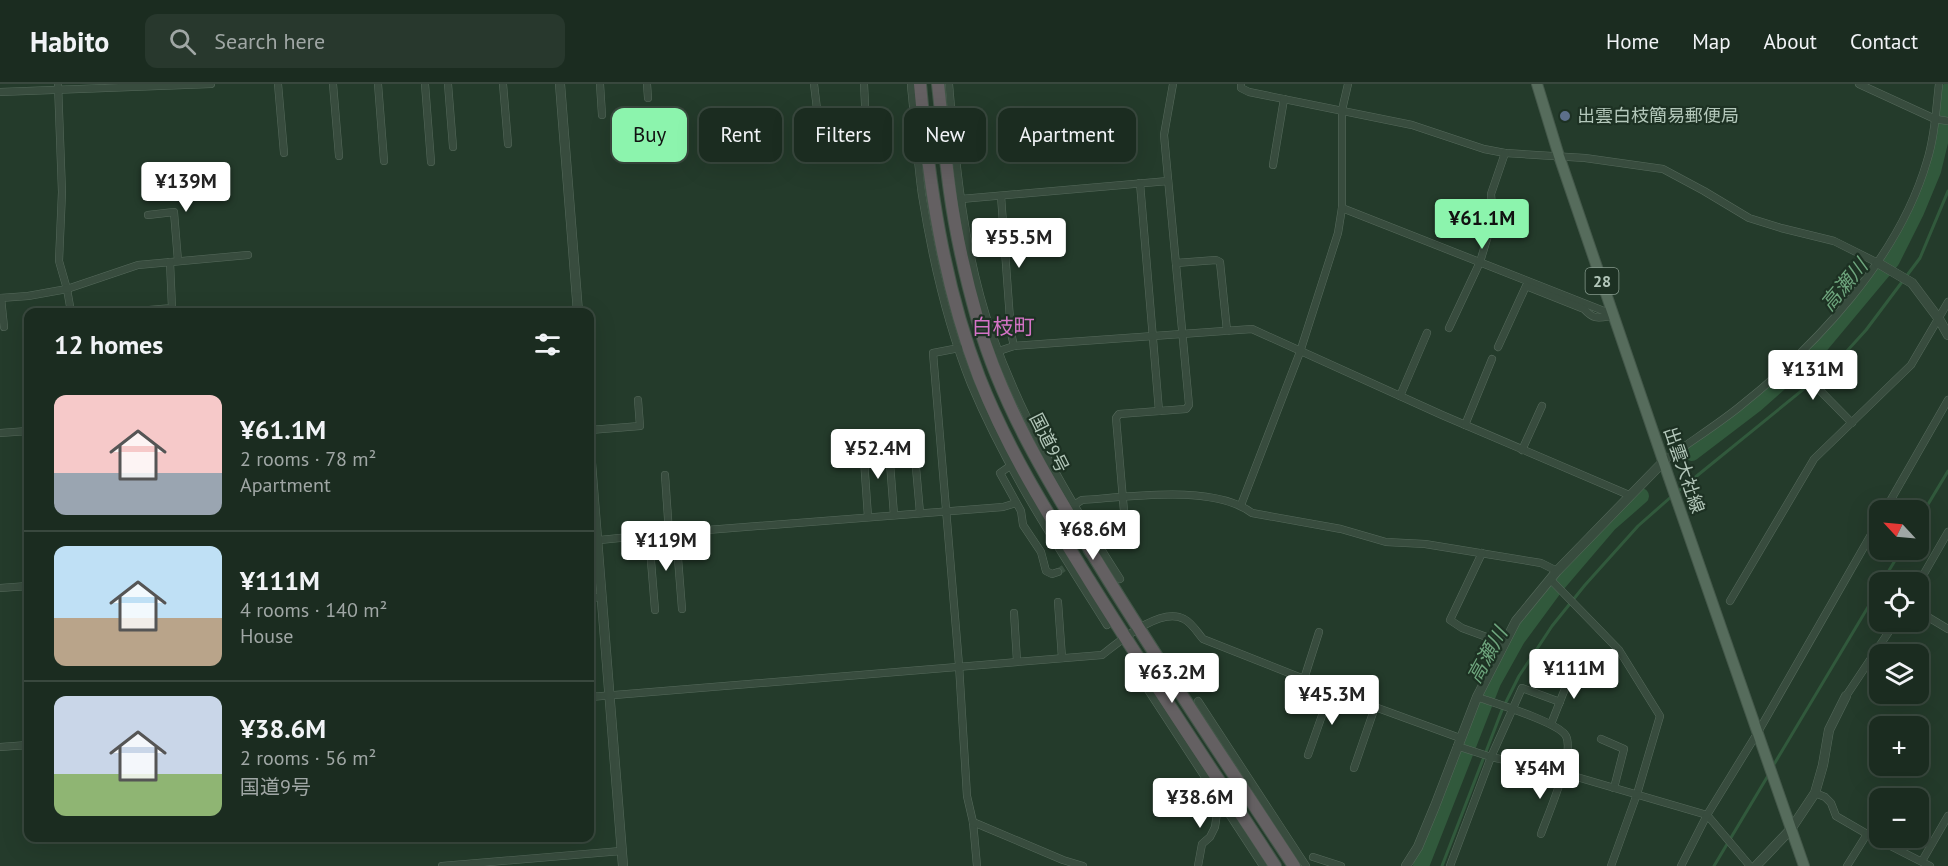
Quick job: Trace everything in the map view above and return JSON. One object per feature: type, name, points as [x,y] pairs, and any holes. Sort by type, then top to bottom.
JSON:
[{"type":"highway","name":"国道9号","points":[[938,84],[950,194],[969,285],[997,375],[1030,448],[1138,630],[1194,704],[1294,866]]},
{"type":"highway","name":"国道9号","points":[[916,85],[920,108]]},
{"type":"highway","name":"国道9号","points":[[928,162],[944,260],[960,322],[979,376],[1002,430],[1031,486],[1106,607],[1275,866]]},
{"type":"main road","name":"出雲大社線","points":[[1537,84],[1559,156],[1804,866]]},
{"type":"street","points":[[0,92],[59,87],[211,84]]},
{"type":"street","points":[[278,84],[284,153]]},
{"type":"street","points":[[333,84],[339,156]]},
{"type":"street","points":[[378,84],[384,161]]},
{"type":"street","points":[[425,84],[431,162]]},
{"type":"street","points":[[448,84],[453,147]]},
{"type":"street","points":[[503,84],[508,144]]},
{"type":"street","points":[[560,84],[578,308]]},
{"type":"street","points":[[600,84],[602,115]]},
{"type":"street","points":[[647,84],[648,98]]},
{"type":"street","points":[[814,84],[817,108]]},
{"type":"street","points":[[864,84],[865,104]]},
{"type":"street","points":[[949,84],[951,108]]},
{"type":"street","points":[[1107,540],[1122,530],[1125,523],[1116,418],[1119,414],[1186,409],[1189,405],[1164,135],[1173,84]]},
{"type":"street","points":[[1241,84],[1241,88],[1249,92],[1412,125],[1484,149],[1505,153],[1614,161],[1663,169],[1749,218],[1834,242],[1878,263],[1912,283],[1939,318],[1948,335]]},
{"type":"street","points":[[1241,505],[1300,352],[1338,233],[1342,208],[1342,110],[1348,84]]},
{"type":"street","points":[[1859,84],[1935,119],[1948,121]]},
{"type":"street","points":[[1406,866],[1418,847],[1477,697],[1516,621],[1557,571],[1629,495],[1664,461],[1737,409],[1792,362],[1834,318],[1878,263],[1913,200],[1927,161],[1939,84]]},
{"type":"street","points":[[916,85],[922,194],[949,319],[971,382],[998,444],[1034,509],[1107,626]]},
{"type":"street","points":[[59,87],[62,192],[58,261],[68,289],[70,308]]},
{"type":"street","points":[[1273,165],[1284,99]]},
{"type":"street","points":[[1449,328],[1480,262],[1493,219],[1491,194],[1505,153]]},
{"type":"street","points":[[957,162],[975,275],[1014,392],[1045,456],[1120,579]]},
{"type":"street","points":[[961,199],[1168,181]]},
{"type":"street","points":[[1140,183],[1160,411]]},
{"type":"street","points":[[1001,196],[1014,346]]},
{"type":"street","points":[[1342,208],[1614,315]]},
{"type":"street","points":[[148,215],[174,212],[172,308]]},
{"type":"street","points":[[4,327],[1,298],[68,289],[138,265],[248,255]]},
{"type":"street","points":[[1176,263],[1216,260],[1220,262],[1227,331]]},
{"type":"street","points":[[969,285],[982,298]]},
{"type":"street","points":[[1498,347],[1526,286],[1584,309],[1590,316],[1596,318],[1614,315]]},
{"type":"street","points":[[1730,601],[1814,459],[1911,365],[1948,303]]},
{"type":"street","points":[[999,351],[1014,346],[1252,329],[1465,425],[1629,495]]},
{"type":"street","points":[[1400,396],[1427,333]]},
{"type":"street","points":[[959,348],[933,353],[959,665],[967,796],[973,822],[976,866]]},
{"type":"street","points":[[1465,425],[1492,360]]},
{"type":"street","points":[[1792,362],[1852,423]]},
{"type":"street","points":[[594,430],[640,426],[638,400]]},
{"type":"street","points":[[1891,500],[1948,400]]},
{"type":"street","points":[[1522,450],[1542,406]]},
{"type":"street","points":[[0,433],[24,431]]},
{"type":"street","points":[[863,445],[868,517]]},
{"type":"street","points":[[914,445],[920,513]]},
{"type":"street","points":[[1030,448],[1045,456]]},
{"type":"street","points":[[889,450],[894,515]]},
{"type":"street","points":[[1010,465],[1000,473],[1021,511],[1023,525],[1041,552],[1046,571],[1052,574],[1058,572]]},
{"type":"street","points":[[665,475],[682,609]]},
{"type":"street","points":[[1074,505],[1082,500],[1166,493],[1213,498],[1241,505],[1252,513],[1341,529],[1386,542],[1425,544],[1482,553],[1540,563],[1557,571]]},
{"type":"street","points":[[594,541],[1003,507],[1016,503]]},
{"type":"street","points":[[1087,546],[1088,529]]},
{"type":"street","points":[[1925,572],[1948,532]]},
{"type":"street","points":[[649,536],[655,610]]},
{"type":"street","points":[[1681,866],[1707,815],[1758,732],[1869,538]]},
{"type":"street","points":[[594,547],[602,597],[622,866]]},
{"type":"street","points":[[1482,553],[1450,620],[1462,628],[1503,644]]},
{"type":"street","points":[[1550,579],[1619,650],[1660,716],[1637,794],[1611,866]]},
{"type":"street","points":[[0,588],[24,586]]},
{"type":"street","points":[[594,598],[602,597]]},
{"type":"street","points":[[1058,602],[1062,658]]},
{"type":"street","points":[[1092,602],[1106,607]]},
{"type":"street","points":[[1014,613],[1017,661]]},
{"type":"street","points":[[594,697],[1102,655],[1125,637],[1162,616],[1173,615],[1191,624],[1203,639],[1376,707],[1491,758],[1563,773],[1707,815],[1750,866]]},
{"type":"street","points":[[1929,618],[1948,629]]},
{"type":"street","points":[[1304,680],[1319,632]]},
{"type":"street","points":[[1756,866],[1791,828],[1815,793],[1829,730],[1846,696],[1889,632]]},
{"type":"street","points":[[1551,724],[1574,666]]},
{"type":"street","points":[[1135,670],[1263,866]]},
{"type":"street","points":[[1450,866],[1491,758],[1522,688],[1560,702]]},
{"type":"street","points":[[1308,755],[1331,690]]},
{"type":"street","points":[[1477,697],[1551,724],[1565,734],[1569,746],[1563,773],[1541,834]]},
{"type":"street","points":[[1194,704],[1207,715],[1306,866]]},
{"type":"street","points":[[1354,768],[1376,707]]},
{"type":"street","points":[[1189,735],[1189,752]]},
{"type":"street","points":[[1601,739],[1624,749],[1614,788]]},
{"type":"street","points":[[0,747],[24,745]]},
{"type":"street","points":[[1815,793],[1825,797],[1831,803],[1836,816],[1930,866]]},
{"type":"street","points":[[1198,866],[1202,844],[1215,828],[1217,813],[1225,808]]},
{"type":"street","points":[[1922,861],[1948,816]]},
{"type":"street","points":[[973,822],[1063,860],[1083,866]]},
{"type":"street","points":[[1285,833],[1285,853]]},
{"type":"street","points":[[1847,866],[1867,834]]},
{"type":"street","points":[[442,866],[621,851]]},
{"type":"street","points":[[1257,856],[1275,866]]},
{"type":"street","points":[[1313,857],[1341,866]]},
{"type":"waterway","name":"高瀬川","points":[[1692,453],[1755,405],[1816,351],[1892,260],[1933,171],[1943,130],[1948,91]]},
{"type":"waterway","points":[[1677,492],[1837,362],[1866,330],[1920,258],[1948,191]]},
{"type":"waterway","points":[[1929,503],[1948,471]]},
{"type":"waterway","name":"高瀬川","points":[[1421,866],[1493,682],[1517,639],[1556,586],[1609,524],[1641,496]]},
{"type":"waterway","points":[[1442,866],[1502,710],[1519,676],[1552,626],[1585,585],[1638,526],[1672,496]]},
{"type":"waterway","points":[[1888,572],[1895,560]]},
{"type":"waterway","points":[[1773,766],[1869,605]]},
{"type":"waterway","points":[[1714,866],[1769,774]]},
{"type":"tunnel","points":[[1058,572],[1107,540]]},
{"type":"place","name":"出雲白枝簡易郵便局","points":[[1565,116]]},
{"type":"district","name":"白枝町","points":[[1003,327]]}]
